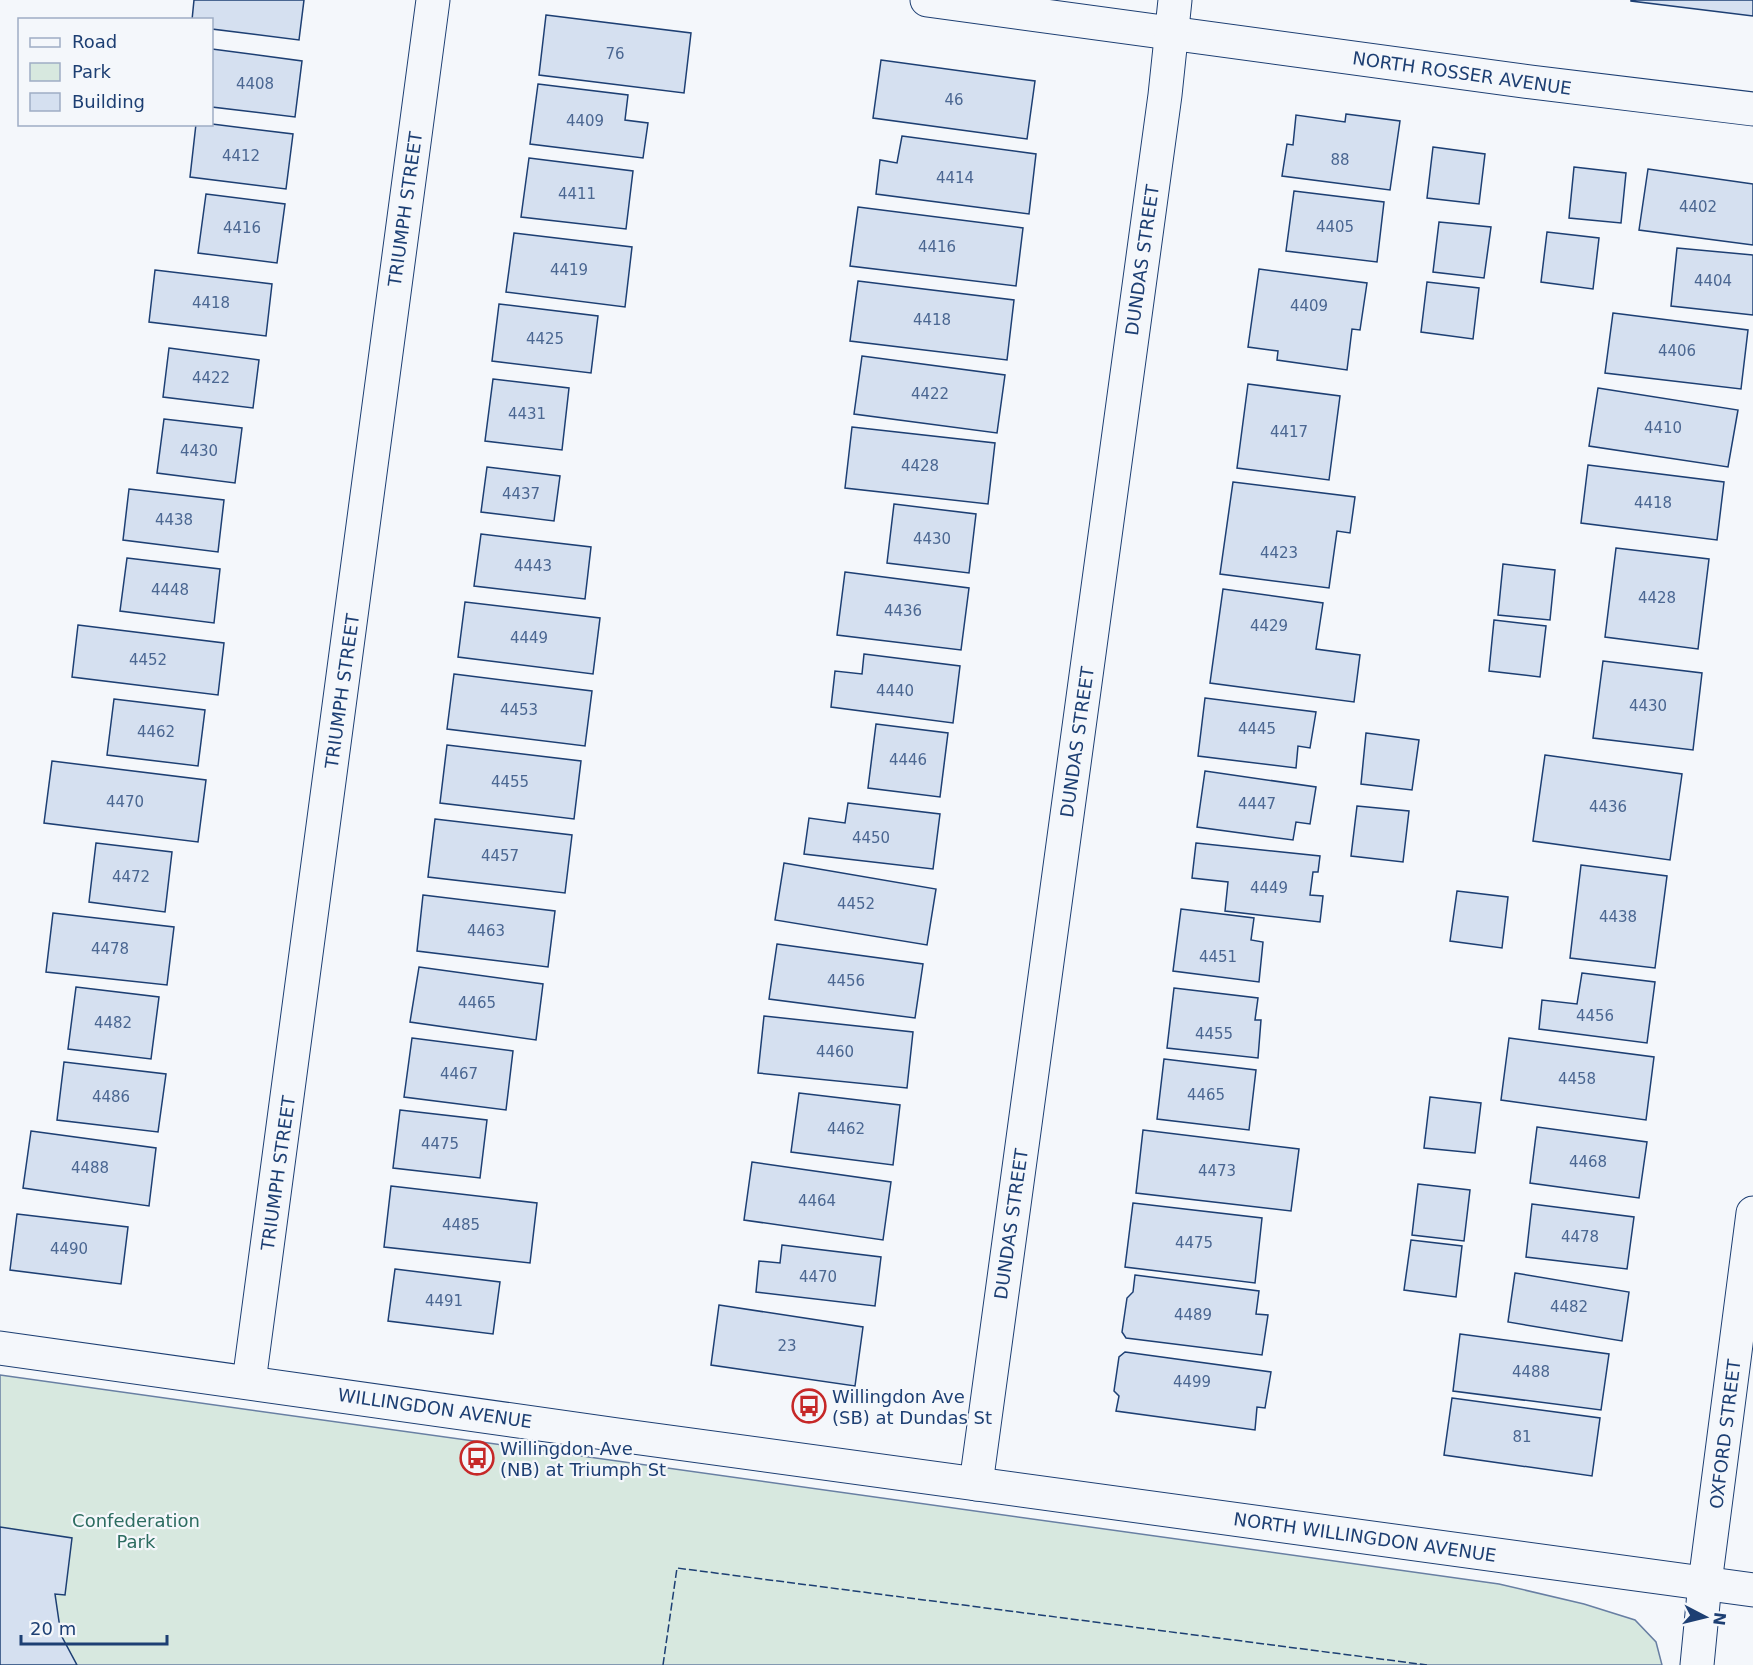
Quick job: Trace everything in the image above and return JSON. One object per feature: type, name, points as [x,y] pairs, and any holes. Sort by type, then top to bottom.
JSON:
[{"type":"street","name":"TRIUMPH STREET","points":[[249,1382],[433,0]]},
{"type":"street","name":"NORTH ROSSER AVENUE","points":[[927,0],[1531,82],[1753,109]]},
{"type":"street","name":"DUNDAS STREET","points":[[976,1484],[1165,95],[1175,0]]},
{"type":"street","name":"OXFORD STREET","points":[[1697,1665],[1705,1583],[1753,1213]]},
{"type":"street","name":"WILLINGDON AVENUE","points":[[0,1348],[976,1484]]},
{"type":"street","name":"NORTH WILLINGDON AVENUE","points":[[976,1484],[1753,1590]]},
{"type":"green space","name":"Confederation Park","points":[[0,1375],[1499,1584],[1584,1604],[1635,1620],[1656,1642],[1662,1665],[0,1665]]},
{"type":"building","points":[[194,0],[304,0],[299,40],[213,29],[213,18],[192,18]]},
{"type":"building","points":[[1631,0],[1753,0],[1753,16],[1631,1]]},
{"type":"building","points":[[546,15],[691,33],[684,93],[539,75]]},
{"type":"building","points":[[213,49],[302,61],[295,117],[213,107]]},
{"type":"building","points":[[881,60],[1035,81],[1027,139],[873,118]]},
{"type":"building","points":[[538,84],[628,95],[625,120],[648,123],[643,158],[530,144]]},
{"type":"building","points":[[1346,114],[1400,121],[1390,190],[1282,176],[1287,144],[1293,145],[1296,115],[1345,122]]},
{"type":"building","points":[[213,124],[293,134],[286,189],[190,177],[196,126],[213,126]]},
{"type":"building","points":[[902,136],[1036,154],[1029,214],[876,194],[880,160],[897,163]]},
{"type":"building","points":[[1433,147],[1485,154],[1479,204],[1427,198]]},
{"type":"building","points":[[529,158],[633,171],[626,229],[521,217]]},
{"type":"building","points":[[1574,167],[1626,173],[1621,223],[1569,218]]},
{"type":"building","points":[[1648,169],[1753,184],[1753,245],[1639,230]]},
{"type":"building","points":[[1294,191],[1384,202],[1377,262],[1286,251]]},
{"type":"building","points":[[206,194],[285,204],[277,263],[198,253]]},
{"type":"building","points":[[858,207],[1023,228],[1016,286],[850,266]]},
{"type":"building","points":[[1439,222],[1491,227],[1484,278],[1433,272]]},
{"type":"building","points":[[1547,232],[1599,238],[1593,289],[1541,282]]},
{"type":"building","points":[[514,233],[632,247],[625,307],[506,292]]},
{"type":"building","points":[[1677,248],[1753,255],[1753,315],[1671,306]]},
{"type":"building","points":[[1259,269],[1367,283],[1360,330],[1352,329],[1347,370],[1277,360],[1278,351],[1248,347]]},
{"type":"building","points":[[155,270],[272,284],[266,336],[149,322]]},
{"type":"building","points":[[858,281],[1014,300],[1007,360],[850,341]]},
{"type":"building","points":[[1427,282],[1479,288],[1473,339],[1421,332]]},
{"type":"building","points":[[499,304],[598,316],[591,373],[492,361]]},
{"type":"building","points":[[1613,313],[1748,330],[1741,389],[1605,373]]},
{"type":"building","points":[[169,348],[259,360],[253,408],[163,397]]},
{"type":"building","points":[[862,356],[1005,375],[997,433],[854,414]]},
{"type":"building","points":[[493,379],[569,388],[562,450],[485,441]]},
{"type":"building","points":[[1248,384],[1340,396],[1329,480],[1237,468]]},
{"type":"building","points":[[1598,388],[1738,410],[1728,467],[1589,446]]},
{"type":"building","points":[[164,419],[242,428],[235,483],[157,473]]},
{"type":"building","points":[[852,427],[995,443],[988,504],[845,488]]},
{"type":"building","points":[[1588,465],[1724,482],[1717,540],[1581,523]]},
{"type":"building","points":[[487,467],[560,476],[554,521],[481,512]]},
{"type":"building","points":[[1233,482],[1355,497],[1350,533],[1337,531],[1329,588],[1220,574]]},
{"type":"building","points":[[129,489],[224,500],[218,552],[123,540]]},
{"type":"building","points":[[894,504],[976,514],[969,573],[887,563]]},
{"type":"building","points":[[481,534],[591,547],[585,599],[474,586]]},
{"type":"building","points":[[1616,548],[1709,559],[1698,649],[1605,637]]},
{"type":"building","points":[[127,558],[220,569],[214,623],[120,611]]},
{"type":"building","points":[[1503,564],[1555,570],[1550,620],[1498,615]]},
{"type":"building","points":[[845,572],[969,588],[961,650],[837,635]]},
{"type":"building","points":[[1223,589],[1323,603],[1316,649],[1360,655],[1354,702],[1210,683]]},
{"type":"building","points":[[465,602],[600,618],[593,674],[458,657]]},
{"type":"building","points":[[1494,620],[1546,626],[1540,677],[1489,671]]},
{"type":"building","points":[[78,625],[224,643],[218,695],[72,677]]},
{"type":"building","points":[[864,654],[960,666],[953,723],[831,707],[835,671],[862,674]]},
{"type":"building","points":[[1603,661],[1702,673],[1693,750],[1593,738]]},
{"type":"building","points":[[454,674],[592,691],[585,746],[447,729]]},
{"type":"building","points":[[1205,698],[1316,712],[1310,748],[1298,746],[1296,768],[1198,756]]},
{"type":"building","points":[[114,699],[205,710],[198,766],[107,755]]},
{"type":"building","points":[[876,724],[948,733],[940,797],[868,788]]},
{"type":"building","points":[[1366,733],[1419,740],[1412,790],[1361,784]]},
{"type":"building","points":[[447,745],[581,761],[574,819],[440,803]]},
{"type":"building","points":[[1545,755],[1682,774],[1670,860],[1533,841]]},
{"type":"building","points":[[52,761],[206,780],[198,842],[44,823]]},
{"type":"building","points":[[1205,771],[1316,787],[1310,824],[1296,822],[1293,840],[1197,827]]},
{"type":"building","points":[[848,803],[940,814],[933,869],[804,854],[809,818],[845,823]]},
{"type":"building","points":[[1357,806],[1409,811],[1403,862],[1351,856]]},
{"type":"building","points":[[435,819],[572,835],[565,893],[428,877]]},
{"type":"building","points":[[96,843],[172,852],[165,912],[89,902]]},
{"type":"building","points":[[1196,843],[1320,856],[1318,872],[1313,872],[1310,895],[1323,896],[1320,922],[1225,911],[1228,882],[1192,878]]},
{"type":"building","points":[[784,863],[936,889],[927,945],[775,920]]},
{"type":"building","points":[[1581,865],[1667,876],[1655,968],[1570,958]]},
{"type":"building","points":[[1457,891],[1508,897],[1502,948],[1450,941]]},
{"type":"building","points":[[423,895],[555,911],[548,967],[417,951]]},
{"type":"building","points":[[1181,909],[1254,918],[1251,940],[1263,942],[1259,982],[1173,971]]},
{"type":"building","points":[[53,913],[174,927],[167,985],[46,972]]},
{"type":"building","points":[[777,944],[923,964],[915,1018],[769,999]]},
{"type":"building","points":[[419,967],[543,984],[536,1040],[410,1022]]},
{"type":"building","points":[[1582,973],[1655,982],[1647,1043],[1539,1029],[1542,1000],[1577,1004]]},
{"type":"building","points":[[76,987],[159,997],[151,1059],[68,1049]]},
{"type":"building","points":[[1174,988],[1258,998],[1255,1020],[1261,1020],[1258,1058],[1167,1048]]},
{"type":"building","points":[[764,1016],[913,1032],[907,1088],[758,1073]]},
{"type":"building","points":[[412,1038],[513,1051],[506,1110],[404,1097]]},
{"type":"building","points":[[1509,1038],[1654,1057],[1646,1120],[1501,1100]]},
{"type":"building","points":[[1164,1059],[1256,1070],[1249,1130],[1157,1119]]},
{"type":"building","points":[[64,1062],[166,1074],[158,1132],[57,1120]]},
{"type":"building","points":[[799,1093],[900,1105],[893,1165],[791,1152]]},
{"type":"building","points":[[1430,1097],[1481,1103],[1475,1153],[1424,1148]]},
{"type":"building","points":[[400,1110],[487,1120],[480,1178],[393,1168]]},
{"type":"building","points":[[1537,1127],[1647,1142],[1639,1198],[1530,1183]]},
{"type":"building","points":[[1143,1130],[1299,1149],[1291,1211],[1136,1193]]},
{"type":"building","points":[[31,1131],[156,1148],[149,1206],[23,1188]]},
{"type":"building","points":[[752,1162],[891,1182],[883,1240],[744,1220]]},
{"type":"building","points":[[1418,1184],[1470,1190],[1464,1241],[1412,1235]]},
{"type":"building","points":[[391,1186],[537,1203],[530,1263],[384,1247]]},
{"type":"building","points":[[1133,1203],[1262,1218],[1255,1283],[1125,1267]]},
{"type":"building","points":[[1532,1204],[1634,1217],[1627,1269],[1526,1257]]},
{"type":"building","points":[[17,1214],[128,1227],[121,1284],[10,1270]]},
{"type":"building","points":[[1411,1240],[1462,1246],[1456,1297],[1404,1290]]},
{"type":"building","points":[[782,1245],[881,1257],[875,1306],[756,1292],[759,1261],[780,1263]]},
{"type":"building","points":[[395,1269],[500,1282],[493,1334],[388,1321]]},
{"type":"building","points":[[1515,1273],[1629,1292],[1622,1341],[1508,1322]]},
{"type":"building","points":[[1135,1275],[1259,1291],[1256,1314],[1268,1315],[1262,1355],[1126,1338],[1122,1332],[1127,1298],[1133,1292]]},
{"type":"building","points":[[719,1305],[863,1327],[855,1386],[711,1365]]},
{"type":"building","points":[[1460,1334],[1609,1354],[1601,1410],[1453,1391]]},
{"type":"building","points":[[1125,1352],[1271,1372],[1265,1408],[1257,1407],[1255,1430],[1116,1411],[1119,1396],[1114,1391],[1119,1357]]},
{"type":"building","points":[[1452,1398],[1600,1418],[1592,1476],[1444,1455]]},
{"type":"building","points":[[0,1527],[72,1538],[65,1595],[55,1594],[61,1635],[77,1665],[0,1665]]},
{"type":"fence","points":[[663,1665],[677,1568],[1427,1665]]},
{"type":"place","name":"Willingdon Ave (SB) at Dundas St","points":[[809,1406]]},
{"type":"place","name":"Willingdon Ave (NB) at Triumph St","points":[[477,1458]]}]
